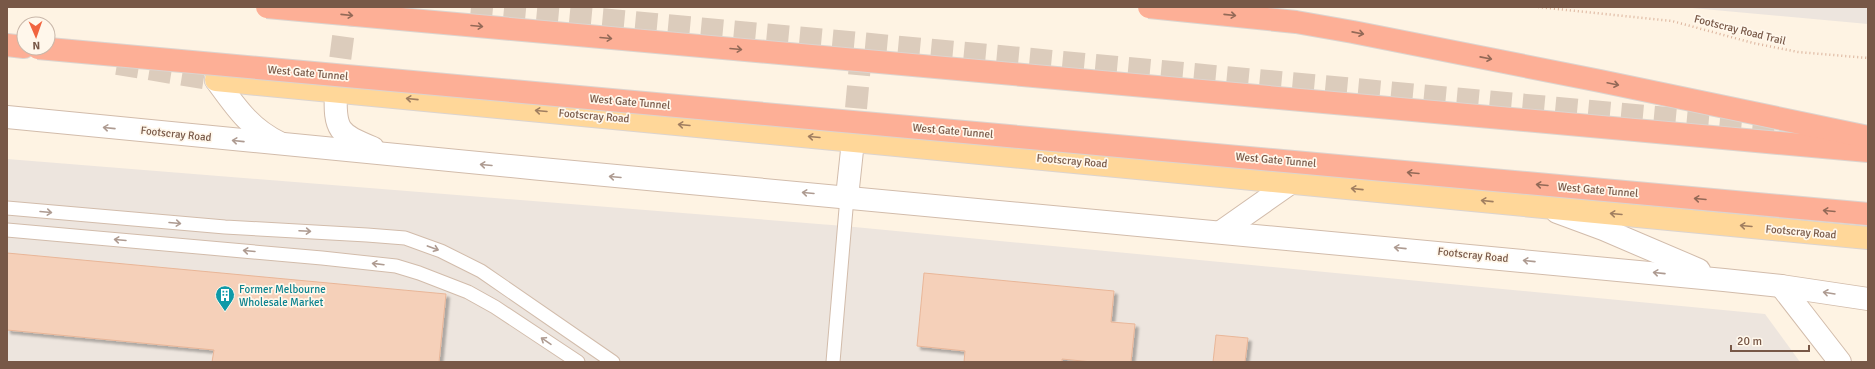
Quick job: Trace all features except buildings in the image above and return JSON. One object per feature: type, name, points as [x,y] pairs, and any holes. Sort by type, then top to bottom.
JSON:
[{"type":"highway","points":[[267,7],[1868,151]]},
{"type":"highway","points":[[1149,7],[1296,22],[1353,32],[1600,81],[1868,138]]},
{"type":"highway","name":"West Gate Tunnel","points":[[56,50],[1868,214]]},
{"type":"main road","name":"Footscray Road","points":[[216,80],[1868,238]]},
{"type":"street","name":"Footscray Road","points":[[216,80],[243,116],[261,133],[279,143],[291,146]]},
{"type":"street","name":"Footscray Road","points":[[336,91],[335,108],[337,125],[343,133],[351,139],[385,153],[397,156]]},
{"type":"street","name":"Footscray Road","points":[[7,111],[61,123]]},
{"type":"street","name":"Footscray Road","points":[[7,117],[291,146],[1222,231],[1724,280],[1781,286],[1868,299]]},
{"type":"street","points":[[847,197],[853,140]]},
{"type":"street","points":[[1222,231],[1292,182]]},
{"type":"street","name":"Footscray Road","points":[[1543,207],[1603,229],[1676,262],[1724,280]]},
{"type":"street","points":[[1781,286],[1840,362]]},
{"type":"lane","points":[[833,362],[847,197]]},
{"type":"lane","points":[[7,208],[225,227],[405,238],[441,251],[481,271],[613,362]]},
{"type":"lane","points":[[7,230],[396,266],[419,273],[468,292],[495,307],[578,362]]},
{"type":"path","name":"Footscray Road Trail","points":[[1538,7],[1672,21],[1753,43],[1798,52],[1868,58]]},
{"type":"shaded area","points":[[1681,7],[1868,7],[1868,24]]},
{"type":"shaded area","points":[[7,159],[844,226],[1765,314],[1800,362],[7,362]]},
{"type":"tunnel","points":[[336,91],[347,7]]},
{"type":"tunnel","points":[[471,7],[1797,130]]},
{"type":"tunnel","points":[[853,141],[862,43]]},
{"type":"tunnel","points":[[117,64],[216,80]]},
{"type":"place","name":"Former Melbourne Wholesale Market","points":[[225,312]]}]
